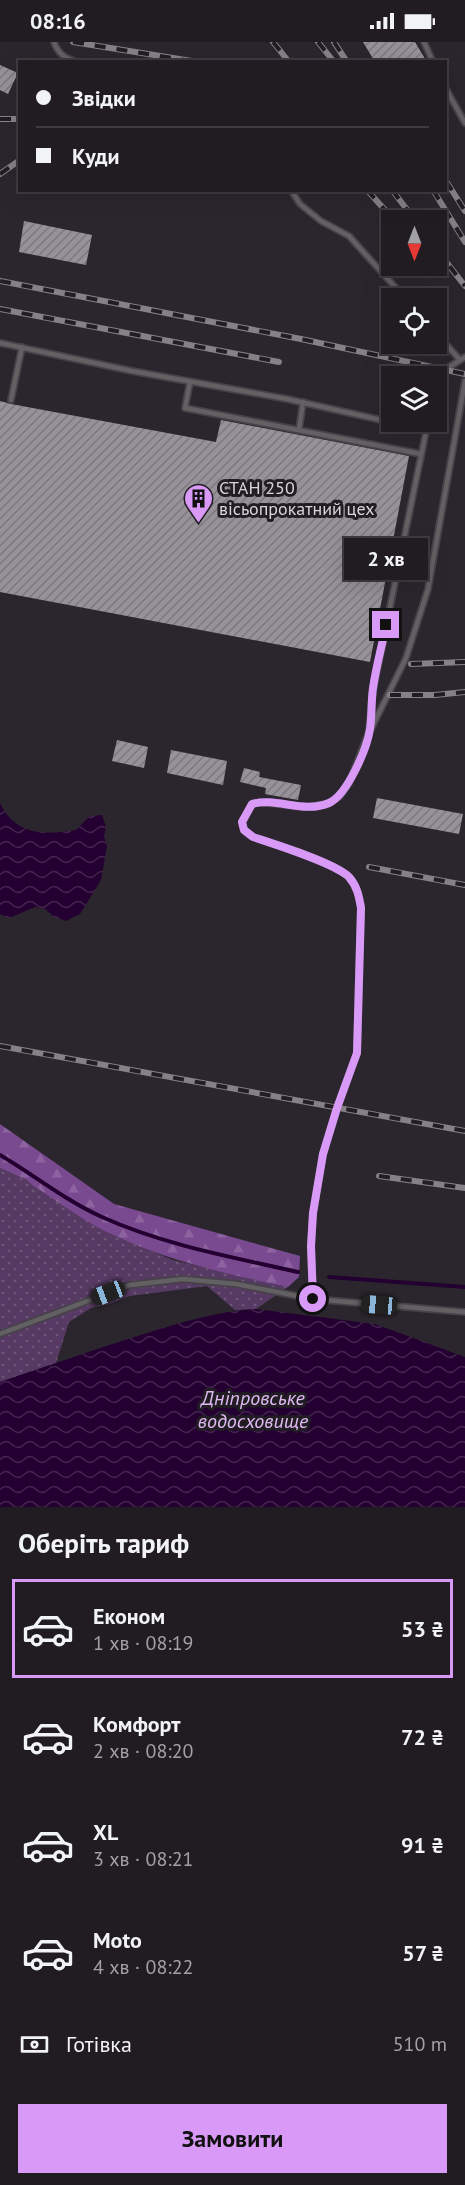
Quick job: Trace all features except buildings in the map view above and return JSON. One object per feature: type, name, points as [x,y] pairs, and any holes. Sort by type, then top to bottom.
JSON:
[{"type":"lane","points":[[54,42],[57,52],[70,60]]},
{"type":"lane","points":[[424,42],[432,60]]},
{"type":"lane","points":[[447,91],[465,123]]},
{"type":"lane","points":[[292,192],[300,204],[321,221],[349,236],[396,288]]},
{"type":"lane","points":[[0,343],[190,382],[303,402],[381,420]]},
{"type":"lane","points":[[447,343],[463,358],[447,368]]},
{"type":"lane","points":[[11,400],[22,347]]},
{"type":"lane","points":[[313,1299],[311,1246],[313,1213],[323,1154],[357,1053],[361,908],[359,892],[348,876],[331,866],[253,837],[244,830],[242,822],[252,804],[260,802],[306,807],[327,804],[340,796],[349,783],[369,732],[406,658],[428,588],[465,381]]},
{"type":"lane","points":[[190,382],[185,408],[421,453]]},
{"type":"lane","points":[[299,430],[303,402]]},
{"type":"lane","points":[[369,732],[373,690],[426,432]]},
{"type":"lane","points":[[0,1334],[130,1285],[183,1279],[236,1284],[313,1299],[465,1312]]},
{"type":"shaded area","points":[[0,1168],[27,1180],[112,1235],[173,1260],[288,1287],[256,1309],[235,1310],[207,1286],[130,1296],[91,1308],[69,1322],[56,1363],[0,1382]]},
{"type":"green space","points":[[0,1124],[114,1204],[300,1256],[299,1277],[288,1287],[243,1277],[158,1253],[104,1231],[27,1180],[0,1168]]},
{"type":"water","points":[[0,803],[14,822],[32,831],[53,833],[76,830],[90,816],[102,815],[106,827],[104,836],[107,846],[101,880],[80,914],[66,921],[54,917],[45,909],[35,907],[9,918],[0,914]]},
{"type":"water","name":"Дніпровське водосховище","points":[[256,1309],[375,1324],[465,1357],[465,1507],[0,1507],[0,1382],[185,1322],[227,1312]]},
{"type":"waterway","points":[[0,1155],[76,1203],[126,1227],[198,1249],[298,1272]]},
{"type":"waterway","points":[[329,1277],[465,1287]]},
{"type":"railway","points":[[73,42],[186,60]]},
{"type":"railway","points":[[273,42],[287,60]]},
{"type":"railway","points":[[318,42],[332,60]]},
{"type":"railway","points":[[334,42],[346,60]]},
{"type":"railway","points":[[0,119],[18,119]]},
{"type":"railway","points":[[0,174],[18,161]]},
{"type":"railway","points":[[447,183],[465,211]]},
{"type":"railway","points":[[369,192],[385,210]]},
{"type":"railway","points":[[394,192],[407,210]]},
{"type":"railway","points":[[434,192],[465,242]]},
{"type":"railway","points":[[447,263],[465,286]]},
{"type":"railway","points":[[0,281],[301,339],[465,374]]},
{"type":"railway","points":[[0,309],[279,362]]},
{"type":"railway","points":[[411,664],[465,662]]},
{"type":"railway","points":[[390,695],[465,692]]},
{"type":"railway","points":[[369,867],[465,885]]},
{"type":"railway","points":[[0,1046],[465,1131]]},
{"type":"railway","points":[[379,1176],[465,1188]]},
{"type":"place","name":"СТАН 250 вісьопрокатний цех","points":[[198,524]]},
{"type":"route","points":[[313,1299],[311,1246],[313,1213],[323,1154],[357,1053],[361,908],[359,892],[348,876],[331,866],[253,837],[244,830],[242,822],[252,804],[260,802],[306,807],[327,804],[340,796],[349,783],[369,732],[373,690],[386,625]]}]
